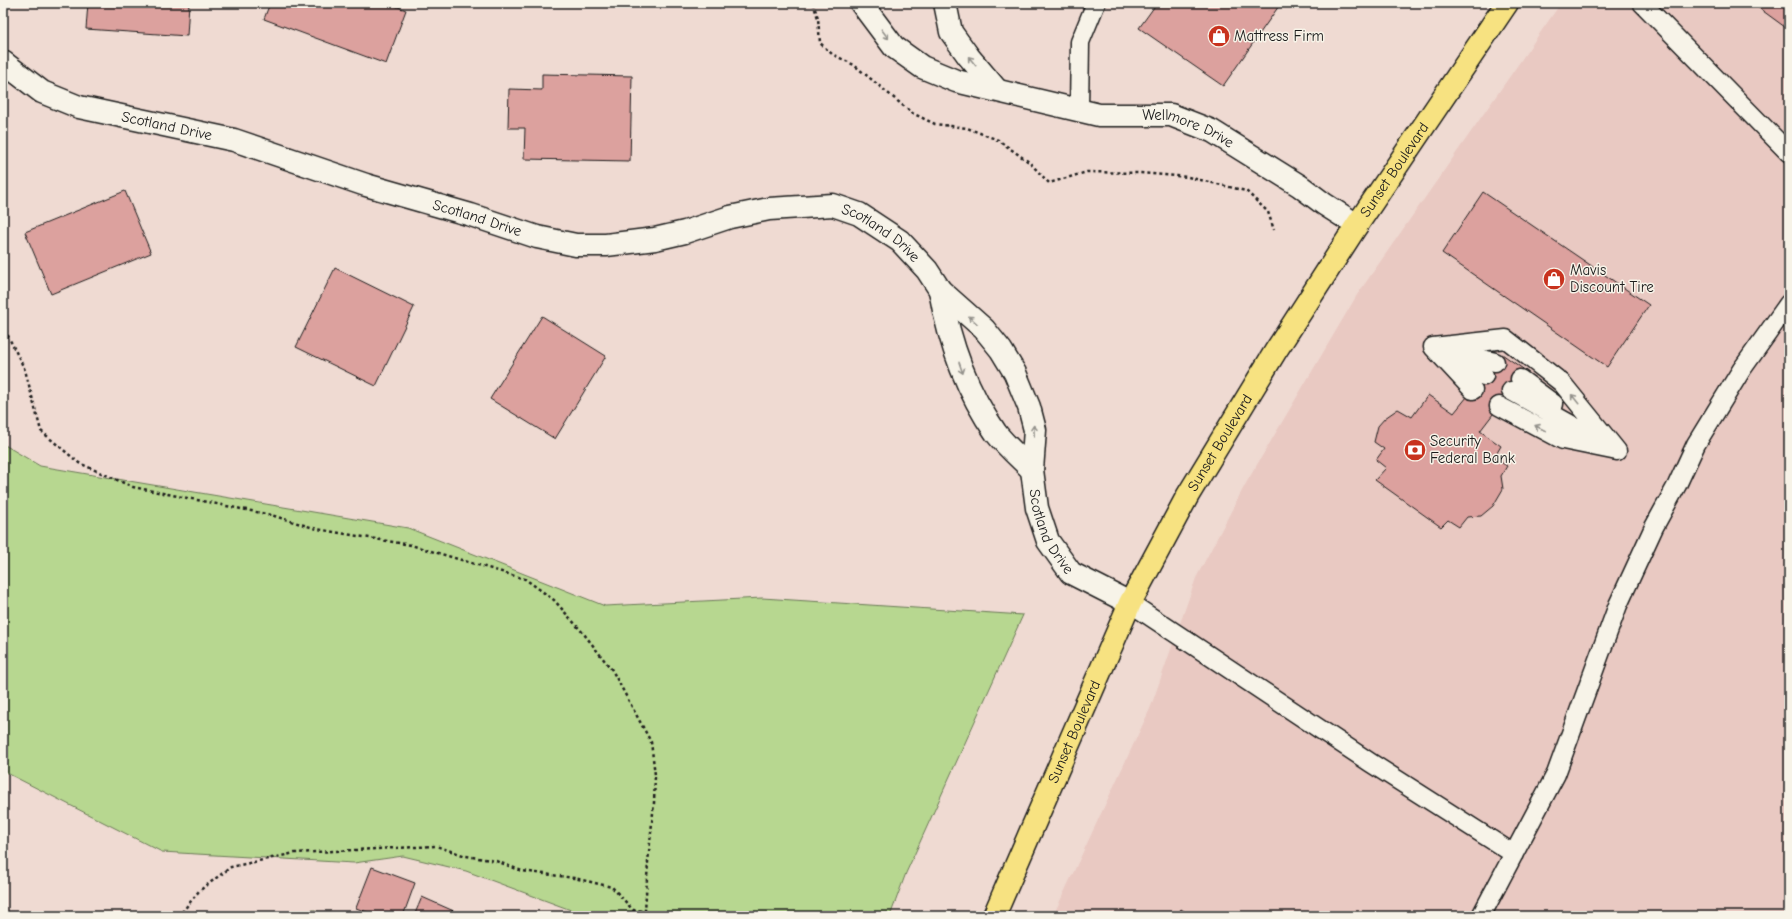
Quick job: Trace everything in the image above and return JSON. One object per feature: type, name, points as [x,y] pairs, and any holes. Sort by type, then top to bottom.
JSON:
[{"type":"main road","name":"Sunset Boulevard","points":[[994,916],[1130,603],[1188,495],[1275,352],[1357,225],[1507,3]]},
{"type":"street","name":"Wellmore Drive","points":[[861,3],[894,47],[922,68],[956,81],[1099,115],[1171,115],[1212,131],[1294,182],[1324,204],[1357,225]]},
{"type":"street","points":[[945,3],[952,32],[969,57],[997,90]]},
{"type":"street","name":"Scotland Drive","points":[[3,62],[42,92],[79,107],[234,140],[366,185],[471,215],[537,237],[576,245],[606,245],[655,239],[685,232],[730,217],[769,209],[833,205],[859,214],[900,241],[927,270],[940,290],[984,329],[1001,350],[1015,373],[1029,406],[1035,430],[1032,470],[1037,508],[1048,541],[1071,573],[1130,603]]},
{"type":"street","name":"Scotland Drive","points":[[940,290],[946,325],[966,382],[997,433],[1032,470]]},
{"type":"lane","points":[[1079,110],[1080,42],[1096,3]]},
{"type":"lane","points":[[1642,3],[1789,153]]},
{"type":"lane","points":[[1481,916],[1556,774],[1618,605],[1654,527],[1677,485],[1696,444],[1742,369],[1789,304]]},
{"type":"lane","points":[[1433,347],[1506,339],[1562,383],[1617,451]]},
{"type":"lane","points":[[1433,347],[1495,362]]},
{"type":"lane","points":[[1433,347],[1484,376]]},
{"type":"lane","points":[[1433,347],[1472,390]]},
{"type":"lane","points":[[1516,385],[1617,451]]},
{"type":"lane","points":[[1499,406],[1564,440],[1617,451]]},
{"type":"lane","points":[[1130,603],[1371,763],[1514,854]]},
{"type":"path","points":[[814,3],[818,18],[820,43],[832,54],[854,65],[912,113],[935,124],[967,128],[998,140],[1029,162],[1049,183],[1087,172],[1140,173],[1188,177],[1246,191],[1268,212],[1274,230]]},
{"type":"path","points":[[3,324],[25,370],[41,431],[79,463],[133,487],[271,515],[317,528],[411,545],[525,579],[554,600],[584,634],[612,670],[651,742],[655,775],[645,911],[633,910],[612,888],[574,878],[522,871],[496,861],[466,856],[436,846],[294,853],[231,867],[199,891],[179,916]]},
{"type":"shaded area","points":[[1561,3],[1789,3],[1789,916],[1053,916],[1150,709],[1196,578],[1245,485],[1357,295]]},
{"type":"green space","points":[[3,444],[40,466],[408,528],[605,606],[762,598],[1023,615],[906,873],[890,916],[587,916],[466,871],[403,856],[354,863],[162,852],[3,771]]},
{"type":"green space","points":[[315,910],[323,916],[278,916],[282,913]]},
{"type":"building","points":[[88,3],[189,3],[187,36],[86,29]]},
{"type":"building","points":[[270,3],[387,3],[406,10],[386,64],[264,19]]},
{"type":"building","points":[[1157,3],[1281,3],[1223,86],[1139,28]]},
{"type":"building","points":[[1752,3],[1789,3],[1789,30]]},
{"type":"building","points":[[542,74],[632,76],[630,161],[524,159],[525,128],[508,128],[509,89],[542,90]]},
{"type":"building","points":[[125,191],[151,253],[51,294],[25,232]]},
{"type":"building","points":[[1483,192],[1649,305],[1607,367],[1442,253]]},
{"type":"building","points":[[335,268],[414,307],[376,386],[296,347]]},
{"type":"building","points":[[542,316],[606,356],[555,439],[490,399]]},
{"type":"building","points":[[1502,354],[1526,371],[1480,431],[1501,446],[1494,458],[1507,466],[1501,476],[1503,489],[1493,506],[1481,516],[1467,517],[1459,527],[1448,520],[1441,527],[1375,480],[1386,468],[1376,460],[1384,449],[1374,442],[1378,426],[1385,418],[1398,409],[1412,417],[1428,395],[1454,413]]},
{"type":"building","points":[[372,867],[415,883],[403,916],[378,916],[356,908]]},
{"type":"building","points":[[422,897],[465,916],[414,916]]},
{"type":"building","points":[[1181,909],[1191,916],[1177,916]]},
{"type":"place","name":"Mattress Firm","points":[[1219,36]]},
{"type":"place","name":"Mavis Discount Tire","points":[[1554,279]]},
{"type":"place","name":"Security Federal Bank","points":[[1415,450]]}]
